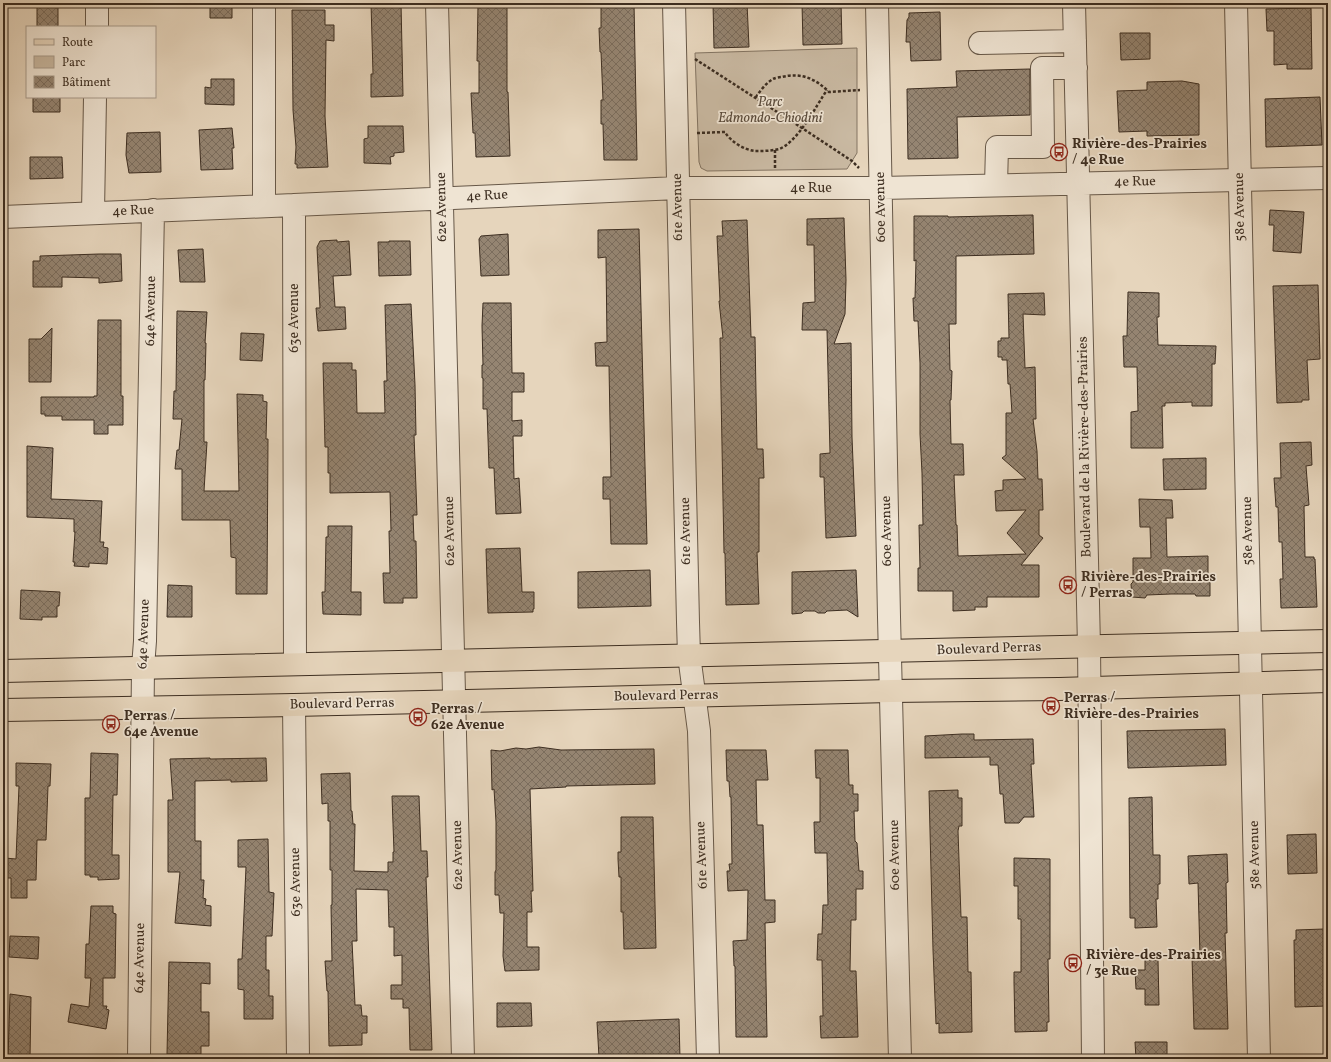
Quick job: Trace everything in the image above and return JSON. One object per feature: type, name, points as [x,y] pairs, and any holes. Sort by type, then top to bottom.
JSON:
[{"type":"main road","name":"Boulevard Perras","points":[[3,671],[1328,641]]},
{"type":"main road","name":"Boulevard Perras","points":[[3,710],[1059,688],[1328,680]]},
{"type":"street","points":[[97,3],[97,26]]},
{"type":"street","points":[[264,3],[264,206],[294,205]]},
{"type":"street","name":"62e Avenue","points":[[437,3],[463,1059]]},
{"type":"street","name":"61e Avenue","points":[[674,3],[689,655],[699,731],[708,1059]]},
{"type":"street","name":"60e Avenue","points":[[877,3],[900,1059]]},
{"type":"street","name":"Boulevard de la Rivière-des-Prairies","points":[[1074,3],[1089,646],[1093,1059]]},
{"type":"street","name":"58e Avenue","points":[[1236,3],[1259,1059]]},
{"type":"street","points":[[980,43],[1075,41]]},
{"type":"street","points":[[996,185],[997,147],[1043,147],[1042,68],[1076,68]]},
{"type":"street","points":[[93,212],[95,98]]},
{"type":"street","name":"4e Rue","points":[[294,205],[678,188],[880,188],[1328,178]]},
{"type":"street","name":"63e Avenue","points":[[294,205],[295,664]]},
{"type":"street","name":"4e Rue","points":[[3,217],[93,212],[264,206]]},
{"type":"street","name":"64e Avenue","points":[[139,1059],[143,667],[145,633],[153,210]]},
{"type":"street","name":"63e Avenue","points":[[294,705],[298,1059]]},
{"type":"path","points":[[675,46],[756,97],[852,161],[880,188]]},
{"type":"path","points":[[756,97],[760,90],[773,79],[798,75],[811,78],[830,92],[878,88]]},
{"type":"path","points":[[676,134],[725,132],[728,137],[750,150],[775,150],[781,148],[792,140],[802,128],[827,90]]},
{"type":"path","points":[[775,150],[775,167]]},
{"type":"green space","name":"Parc Edmondo-Chiodini","points":[[857,48],[857,153],[847,169],[707,171],[701,168],[699,162],[695,53]]},
{"type":"building","points":[[37,3],[58,3],[58,26],[37,26]]},
{"type":"building","points":[[210,3],[232,3],[232,18],[210,18]]},
{"type":"building","points":[[371,3],[401,3],[403,96],[371,97],[371,74],[373,74]]},
{"type":"building","points":[[601,3],[634,3],[637,160],[604,160],[603,124],[601,124],[601,100],[603,100],[599,28],[601,28]]},
{"type":"building","points":[[713,3],[747,3],[749,47],[714,48]]},
{"type":"building","points":[[802,3],[841,3],[842,44],[803,45]]},
{"type":"building","points":[[478,5],[507,5],[507,92],[510,156],[476,157],[471,93],[479,93],[479,61],[477,61]]},
{"type":"building","points":[[1311,8],[1312,69],[1287,69],[1287,64],[1274,65],[1274,31],[1267,31],[1266,9]]},
{"type":"building","points":[[292,10],[325,10],[325,25],[334,25],[334,41],[326,40],[325,116],[328,167],[297,168],[297,164],[295,164],[296,147],[293,110]]},
{"type":"building","points":[[940,12],[941,60],[911,61],[910,42],[906,42],[907,20],[909,13]]},
{"type":"building","points":[[1120,33],[1150,33],[1150,59],[1121,60]]},
{"type":"building","points":[[1030,69],[1030,115],[957,117],[958,158],[908,159],[907,89],[957,87],[956,71]]},
{"type":"building","points":[[211,79],[234,79],[234,105],[205,104],[205,87],[211,88]]},
{"type":"building","points":[[1182,81],[1199,84],[1199,135],[1147,136],[1147,131],[1119,132],[1117,91],[1147,90],[1147,82]]},
{"type":"building","points":[[1320,97],[1322,145],[1266,147],[1265,99]]},
{"type":"building","points":[[33,98],[60,98],[60,112],[33,112]]},
{"type":"building","points":[[368,126],[403,126],[404,152],[394,153],[394,156],[390,157],[391,164],[364,163],[364,139],[368,138]]},
{"type":"building","points":[[232,128],[234,148],[232,148],[233,169],[201,170],[199,130]]},
{"type":"building","points":[[160,132],[161,172],[129,173],[126,155],[127,133]]},
{"type":"building","points":[[30,157],[62,157],[63,178],[30,179]]},
{"type":"building","points":[[1270,210],[1304,212],[1301,253],[1273,251],[1274,225],[1269,225]]},
{"type":"building","points":[[1033,215],[1034,254],[956,256],[956,324],[949,324],[950,370],[952,371],[950,400],[951,444],[963,444],[964,475],[954,475],[958,556],[1026,554],[1007,533],[1026,510],[996,511],[995,491],[1003,490],[1003,480],[1026,479],[1002,458],[1006,455],[1006,413],[1012,413],[1010,384],[1008,384],[1007,360],[1002,360],[1002,357],[998,357],[998,341],[1001,341],[1001,338],[1009,338],[1008,294],[1044,293],[1045,315],[1023,314],[1025,368],[1035,367],[1036,419],[1033,419],[1037,451],[1038,479],[1042,479],[1043,510],[1039,510],[1039,535],[1043,538],[1021,565],[1039,565],[1039,597],[987,597],[987,607],[975,607],[975,610],[953,611],[953,591],[918,591],[918,568],[920,568],[919,525],[923,525],[920,434],[920,363],[918,321],[914,321],[913,298],[915,298],[916,260],[914,261],[914,216],[948,217]]},
{"type":"building","points":[[844,218],[846,280],[845,314],[834,344],[851,343],[852,437],[856,536],[826,538],[824,477],[820,477],[820,454],[830,453],[827,330],[802,330],[803,303],[815,302],[814,245],[807,245],[807,219]]},
{"type":"building","points":[[747,220],[751,337],[755,337],[757,449],[763,449],[764,478],[759,478],[759,552],[757,552],[759,604],[726,605],[720,338],[723,338],[719,301],[717,236],[723,236],[722,221]]},
{"type":"building","points":[[639,229],[647,544],[611,544],[610,499],[603,499],[603,477],[611,477],[609,366],[596,366],[595,343],[607,342],[606,257],[598,258],[598,230]]},
{"type":"building","points":[[508,234],[509,275],[481,276],[479,239],[481,236]]},
{"type":"building","points":[[337,240],[337,242],[349,241],[351,275],[333,276],[335,307],[345,307],[346,329],[318,331],[316,308],[320,308],[317,247],[320,241]]},
{"type":"building","points":[[410,241],[411,275],[379,276],[378,242]]},
{"type":"building","points":[[203,249],[205,282],[180,282],[178,250]]},
{"type":"building","points":[[121,254],[122,281],[99,283],[99,278],[62,277],[62,287],[33,287],[33,261],[40,261],[40,256]]},
{"type":"building","points":[[1318,285],[1320,359],[1307,360],[1309,400],[1302,400],[1302,402],[1277,403],[1273,286]]},
{"type":"building","points":[[1128,292],[1159,293],[1159,317],[1157,317],[1158,345],[1216,346],[1215,364],[1212,364],[1212,406],[1192,406],[1192,402],[1165,403],[1165,406],[1162,406],[1163,448],[1131,448],[1131,412],[1138,411],[1137,367],[1124,367],[1123,336],[1127,336]]},
{"type":"building","points":[[483,303],[511,303],[512,373],[524,373],[524,392],[512,392],[512,421],[522,420],[522,436],[513,436],[514,479],[519,478],[521,513],[496,514],[494,468],[489,468],[487,409],[483,409]]},
{"type":"building","points":[[411,304],[415,385],[416,435],[414,435],[417,515],[413,515],[414,541],[416,541],[417,598],[403,598],[403,603],[384,603],[383,573],[390,573],[390,492],[330,493],[328,447],[325,447],[323,363],[352,363],[352,370],[356,370],[357,413],[385,413],[384,381],[387,381],[385,305]]},
{"type":"building","points":[[177,311],[207,312],[204,380],[204,442],[207,442],[204,491],[239,491],[237,394],[263,395],[263,401],[267,402],[267,594],[236,594],[236,558],[231,557],[230,520],[182,520],[182,469],[175,469],[177,450],[179,450],[182,419],[173,419],[174,391],[176,391]]},
{"type":"building","points":[[98,320],[121,320],[121,396],[123,396],[123,425],[108,425],[108,434],[94,434],[94,420],[62,420],[62,416],[45,416],[45,414],[41,414],[41,397],[97,396]]},
{"type":"building","points":[[52,328],[51,382],[29,382],[29,339],[41,339]]},
{"type":"building","points":[[241,333],[264,334],[262,361],[240,360]]},
{"type":"building","points":[[1311,442],[1312,465],[1306,466],[1309,505],[1304,506],[1305,557],[1314,557],[1315,559],[1317,607],[1281,608],[1280,579],[1283,579],[1282,542],[1279,542],[1278,507],[1276,507],[1274,478],[1281,478],[1280,443]]},
{"type":"building","points":[[27,446],[53,448],[51,499],[102,501],[100,542],[104,542],[103,547],[108,548],[107,564],[89,563],[89,567],[74,566],[74,519],[27,517]]},
{"type":"building","points":[[1206,458],[1206,489],[1164,490],[1163,459]]},
{"type":"building","points":[[1139,499],[1172,500],[1173,518],[1166,518],[1167,557],[1208,556],[1210,596],[1196,596],[1195,594],[1171,594],[1147,595],[1145,598],[1132,597],[1131,584],[1133,582],[1133,558],[1151,558],[1150,527],[1140,527]]},
{"type":"building","points":[[328,526],[352,526],[351,592],[361,592],[361,615],[323,614],[322,592],[325,592],[326,537],[328,537]]},
{"type":"building","points":[[520,548],[522,592],[534,592],[533,612],[488,613],[486,549]]},
{"type":"building","points":[[650,570],[651,606],[578,608],[578,572]]},
{"type":"building","points":[[856,570],[858,617],[847,610],[827,611],[825,613],[804,611],[802,613],[792,614],[792,572]]},
{"type":"building","points":[[168,585],[192,586],[192,617],[167,617]]},
{"type":"building","points":[[21,590],[60,592],[59,606],[57,606],[57,617],[42,617],[42,620],[20,619]]},
{"type":"building","points":[[1225,729],[1226,765],[1128,768],[1127,731]]},
{"type":"building","points":[[974,734],[974,740],[1033,739],[1034,764],[1031,764],[1034,817],[1024,817],[1019,823],[1005,823],[1003,794],[1000,794],[998,765],[990,765],[990,757],[925,758],[925,736]]},
{"type":"building","points":[[539,747],[561,750],[654,749],[655,784],[566,786],[530,789],[533,891],[531,891],[532,912],[527,912],[527,947],[539,947],[539,970],[505,971],[503,956],[504,913],[500,913],[499,895],[495,895],[496,822],[494,789],[492,790],[491,750],[500,751],[516,748],[526,749]]},
{"type":"building","points":[[726,750],[766,750],[768,780],[756,780],[757,825],[763,825],[765,900],[775,900],[775,922],[765,923],[767,1037],[736,1037],[735,966],[733,941],[747,940],[748,890],[728,891],[727,871],[730,871],[729,864],[732,864],[731,797],[729,781],[727,781]]},
{"type":"building","points":[[815,750],[848,750],[849,785],[853,785],[853,794],[858,794],[858,811],[854,811],[855,841],[857,843],[859,871],[863,871],[863,889],[856,889],[856,920],[851,920],[850,971],[856,971],[858,1037],[821,1038],[820,1016],[823,1016],[822,960],[817,960],[818,934],[822,934],[823,905],[828,905],[827,853],[815,853],[814,822],[820,822],[820,778],[816,778]]},
{"type":"building","points":[[91,753],[118,754],[117,795],[113,795],[112,855],[119,855],[119,879],[98,880],[98,877],[90,877],[90,875],[85,875],[85,798],[90,798]]},
{"type":"building","points":[[266,758],[267,781],[195,781],[195,841],[201,841],[201,880],[204,880],[203,898],[206,899],[205,905],[211,906],[211,926],[175,923],[180,872],[168,872],[168,800],[173,800],[170,759]]},
{"type":"building","points":[[16,763],[51,764],[50,786],[48,786],[46,840],[37,840],[36,880],[27,880],[27,898],[11,898],[11,878],[5,878],[5,858],[16,859],[19,786],[16,786]]},
{"type":"building","points":[[350,773],[351,811],[353,824],[355,824],[354,871],[388,872],[388,862],[393,862],[394,852],[392,796],[419,796],[421,851],[427,851],[428,877],[426,877],[432,1050],[410,1050],[409,1008],[403,1008],[403,999],[391,999],[391,985],[402,985],[402,955],[394,956],[394,927],[389,927],[388,890],[356,889],[357,941],[352,941],[355,1005],[361,1005],[362,1016],[367,1016],[367,1033],[362,1033],[362,1045],[329,1046],[328,991],[325,961],[332,961],[332,870],[330,870],[330,821],[328,821],[328,803],[322,804],[321,774]]},
{"type":"building","points":[[958,790],[958,798],[962,798],[962,826],[959,826],[958,831],[961,917],[967,917],[968,972],[971,972],[972,1032],[939,1033],[939,1023],[936,1024],[929,791]]},
{"type":"building","points":[[1152,797],[1153,855],[1160,855],[1160,884],[1158,884],[1158,899],[1156,899],[1157,927],[1135,928],[1135,918],[1130,918],[1129,798]]},
{"type":"building","points":[[621,817],[653,817],[656,948],[624,949],[623,912],[621,912],[621,877],[619,877],[618,859],[618,852],[621,852]]},
{"type":"building","points":[[1316,834],[1317,873],[1288,874],[1287,835]]},
{"type":"building","points":[[268,839],[269,892],[274,893],[272,936],[266,936],[266,970],[269,970],[269,996],[273,996],[273,1019],[244,1019],[244,990],[238,989],[238,959],[242,959],[246,867],[238,867],[238,840]]},
{"type":"building","points":[[1227,854],[1227,933],[1225,933],[1228,1029],[1194,1029],[1192,956],[1200,956],[1198,883],[1189,884],[1188,856]]},
{"type":"building","points":[[1014,858],[1050,859],[1050,959],[1048,959],[1049,1022],[1047,1022],[1047,1031],[1015,1032],[1014,972],[1021,972],[1021,919],[1018,919],[1018,886],[1014,886]]},
{"type":"building","points":[[91,906],[113,906],[113,913],[116,914],[115,978],[103,978],[103,1006],[107,1006],[106,1009],[109,1010],[106,1029],[68,1022],[71,1004],[89,1007],[91,978],[85,978],[86,944],[89,944]]},
{"type":"building","points":[[1324,929],[1327,1006],[1295,1007],[1294,940],[1296,940],[1296,930]]},
{"type":"building","points":[[10,936],[39,937],[38,959],[9,957]]},
{"type":"building","points":[[1145,960],[1158,960],[1159,1005],[1145,1005],[1145,989],[1136,989],[1135,970],[1145,970]]},
{"type":"building","points":[[169,962],[210,963],[210,984],[201,983],[201,1012],[209,1012],[209,1046],[201,1046],[201,1054],[167,1054]]},
{"type":"building","points":[[10,994],[31,997],[30,1059],[8,1059]]},
{"type":"building","points":[[497,1003],[531,1003],[532,1026],[497,1027]]},
{"type":"building","points":[[679,1019],[680,1059],[615,1059],[615,1057],[599,1057],[597,1022]]},
{"type":"building","points":[[1135,1042],[1167,1042],[1167,1059],[1136,1059]]},
{"type":"place","name":"Rivière-des-Prairies / 4e Rue","points":[[1059,152]]},
{"type":"place","name":"Rivière-des-Prairies / Perras","points":[[1068,585]]},
{"type":"place","name":"Perras / Rivière-des-Prairies","points":[[1051,706]]},
{"type":"place","name":"Perras / 62e Avenue","points":[[418,717]]},
{"type":"place","name":"Perras / 64e Avenue","points":[[111,724]]},
{"type":"place","name":"Rivière-des-Prairies / 3e Rue","points":[[1073,963]]}]
